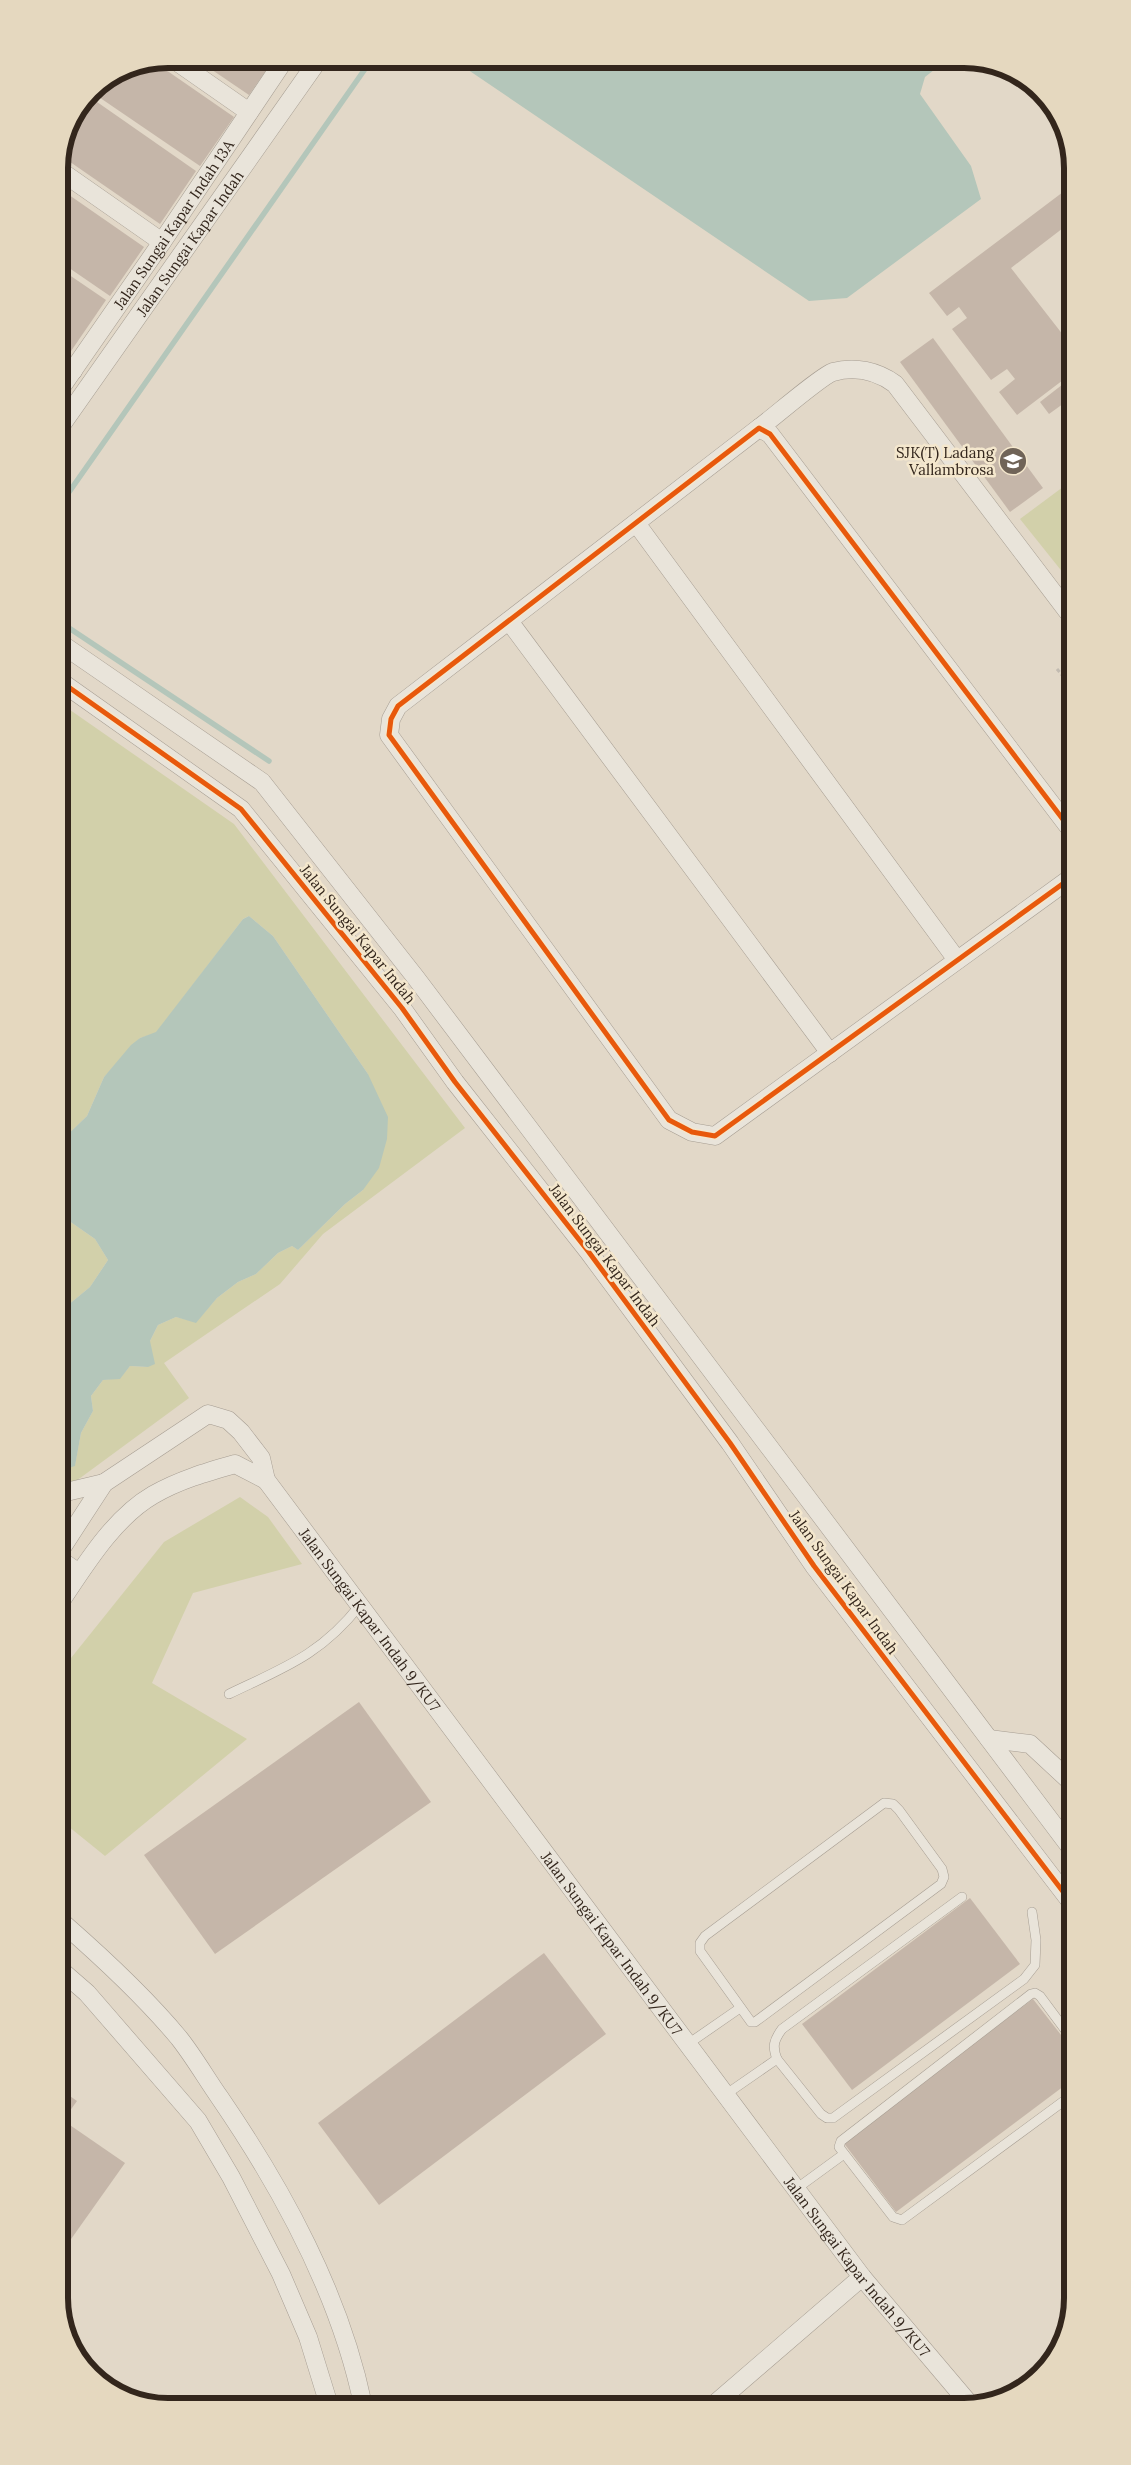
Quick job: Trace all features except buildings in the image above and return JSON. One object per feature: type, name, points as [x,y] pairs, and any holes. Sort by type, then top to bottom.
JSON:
[{"type":"street","points":[[186,68],[249,112]]},
{"type":"street","name":"Jalan Sungai Kapar Indah 13A","points":[[68,364],[162,242],[279,68]]},
{"type":"street","name":"Jalan Sungai Kapar Indah","points":[[68,416],[313,68]]},
{"type":"street","points":[[68,176],[162,242]]},
{"type":"street","points":[[1064,607],[895,384],[873,371],[852,370],[831,373],[398,706],[391,719],[389,735],[669,1120],[692,1132],[715,1136],[1064,883]]},
{"type":"street","points":[[759,428],[770,434],[1064,821]]},
{"type":"street","points":[[636,523],[957,960]]},
{"type":"street","points":[[509,621],[830,1053]]},
{"type":"street","name":"Jalan Sungai Kapar Indah","points":[[68,649],[262,782],[416,978],[1064,1839]]},
{"type":"street","name":"Jalan Sungai Kapar Indah","points":[[68,687],[242,809],[402,1008],[455,1082],[588,1251],[730,1444],[814,1566],[1064,1893]]},
{"type":"street","points":[[68,1492],[104,1483],[208,1414],[228,1420],[241,1432],[261,1458],[266,1480]]},
{"type":"street","points":[[68,1590],[93,1554],[122,1521],[152,1496],[187,1478],[236,1464],[266,1480]]},
{"type":"street","name":"Jalan Sungai Kapar Indah 9/KU7","points":[[266,1480],[353,1614],[688,2044],[862,2277],[964,2398]]},
{"type":"street","points":[[68,1534],[104,1483]]},
{"type":"street","points":[[68,1540],[93,1554]]},
{"type":"street","points":[[68,1565],[79,1573]]},
{"type":"street","points":[[989,1739],[1030,1744],[1064,1776]]},
{"type":"street","points":[[68,1927],[103,1958],[179,2039],[256,2151],[309,2248],[343,2331],[361,2397]]},
{"type":"street","points":[[68,1976],[87,1993],[198,2121],[231,2177],[281,2274],[308,2336],[327,2397]]},
{"type":"street","points":[[722,2398],[862,2277]]},
{"type":"lane","points":[[229,1694],[316,1650],[353,1614]]},
{"type":"lane","points":[[884,1802],[893,1804],[900,1810],[942,1869],[944,1877],[941,1884],[755,2022],[748,2019],[740,2008],[700,1951],[700,1943],[705,1936],[884,1802]]},
{"type":"lane","points":[[962,1897],[782,2029],[775,2040],[773,2048],[776,2059],[821,2114],[827,2118],[833,2118],[1024,1979],[1035,1966],[1036,1940],[1032,1912]]},
{"type":"lane","points":[[1064,2028],[1040,1996],[1035,1993],[1031,1994],[841,2140],[839,2147],[893,2217],[902,2220],[1064,2101]]},
{"type":"lane","points":[[688,2044],[740,2008]]},
{"type":"lane","points":[[726,2095],[776,2059]]},
{"type":"lane","points":[[796,2189],[844,2154]]},
{"type":"path","points":[[1057,669],[1064,677]]},
{"type":"shaded area","points":[[465,68],[936,68],[925,77],[920,94],[971,166],[981,199],[847,298],[809,301]]},
{"type":"shaded area","points":[[1064,486],[1064,574],[1020,519]]},
{"type":"shaded area","points":[[68,709],[234,824],[465,1128],[323,1234],[280,1284],[164,1363],[189,1398],[72,1484],[68,1484],[68,1468],[75,1465],[81,1433],[93,1411],[91,1396],[103,1380],[120,1378],[130,1366],[148,1367],[150,1341],[158,1325],[176,1317],[196,1322],[217,1298],[238,1282],[256,1274],[278,1253],[292,1246],[298,1250],[345,1204],[363,1190],[368,1074],[273,936],[249,916],[243,919],[156,1033],[140,1038],[104,1077],[87,1116],[68,1134]]},
{"type":"shaded area","points":[[249,916],[273,936],[368,1074],[388,1117],[387,1139],[379,1168],[363,1190],[345,1204],[298,1250],[292,1246],[278,1253],[256,1274],[238,1282],[217,1298],[196,1323],[176,1317],[158,1325],[150,1341],[155,1364],[148,1367],[130,1366],[120,1379],[103,1380],[91,1396],[93,1411],[81,1433],[75,1466],[68,1468],[68,1305],[90,1287],[108,1260],[95,1239],[68,1220],[68,1134],[87,1116],[104,1077],[131,1045],[140,1038],[156,1032],[243,919]]},
{"type":"shaded area","points":[[68,1220],[95,1239],[108,1260],[90,1287],[68,1305]]},
{"type":"shaded area","points":[[240,1497],[268,1517],[302,1564],[193,1593],[152,1683],[247,1739],[105,1856],[68,1826],[68,1662],[164,1542]]},
{"type":"waterway","points":[[68,494],[366,68]]},
{"type":"waterway","points":[[68,627],[269,761]]},
{"type":"cycle path","points":[[1064,821],[770,434],[759,428],[398,706],[391,719],[389,735],[669,1120],[692,1132],[715,1136],[1064,883]]},
{"type":"cycle path","points":[[68,687],[241,809],[402,1008],[455,1082],[588,1251],[730,1443],[814,1566],[1064,1893]]},
{"type":"place","name":"SJK(T) Ladang Vallambrosa","points":[[1013,461]]}]
